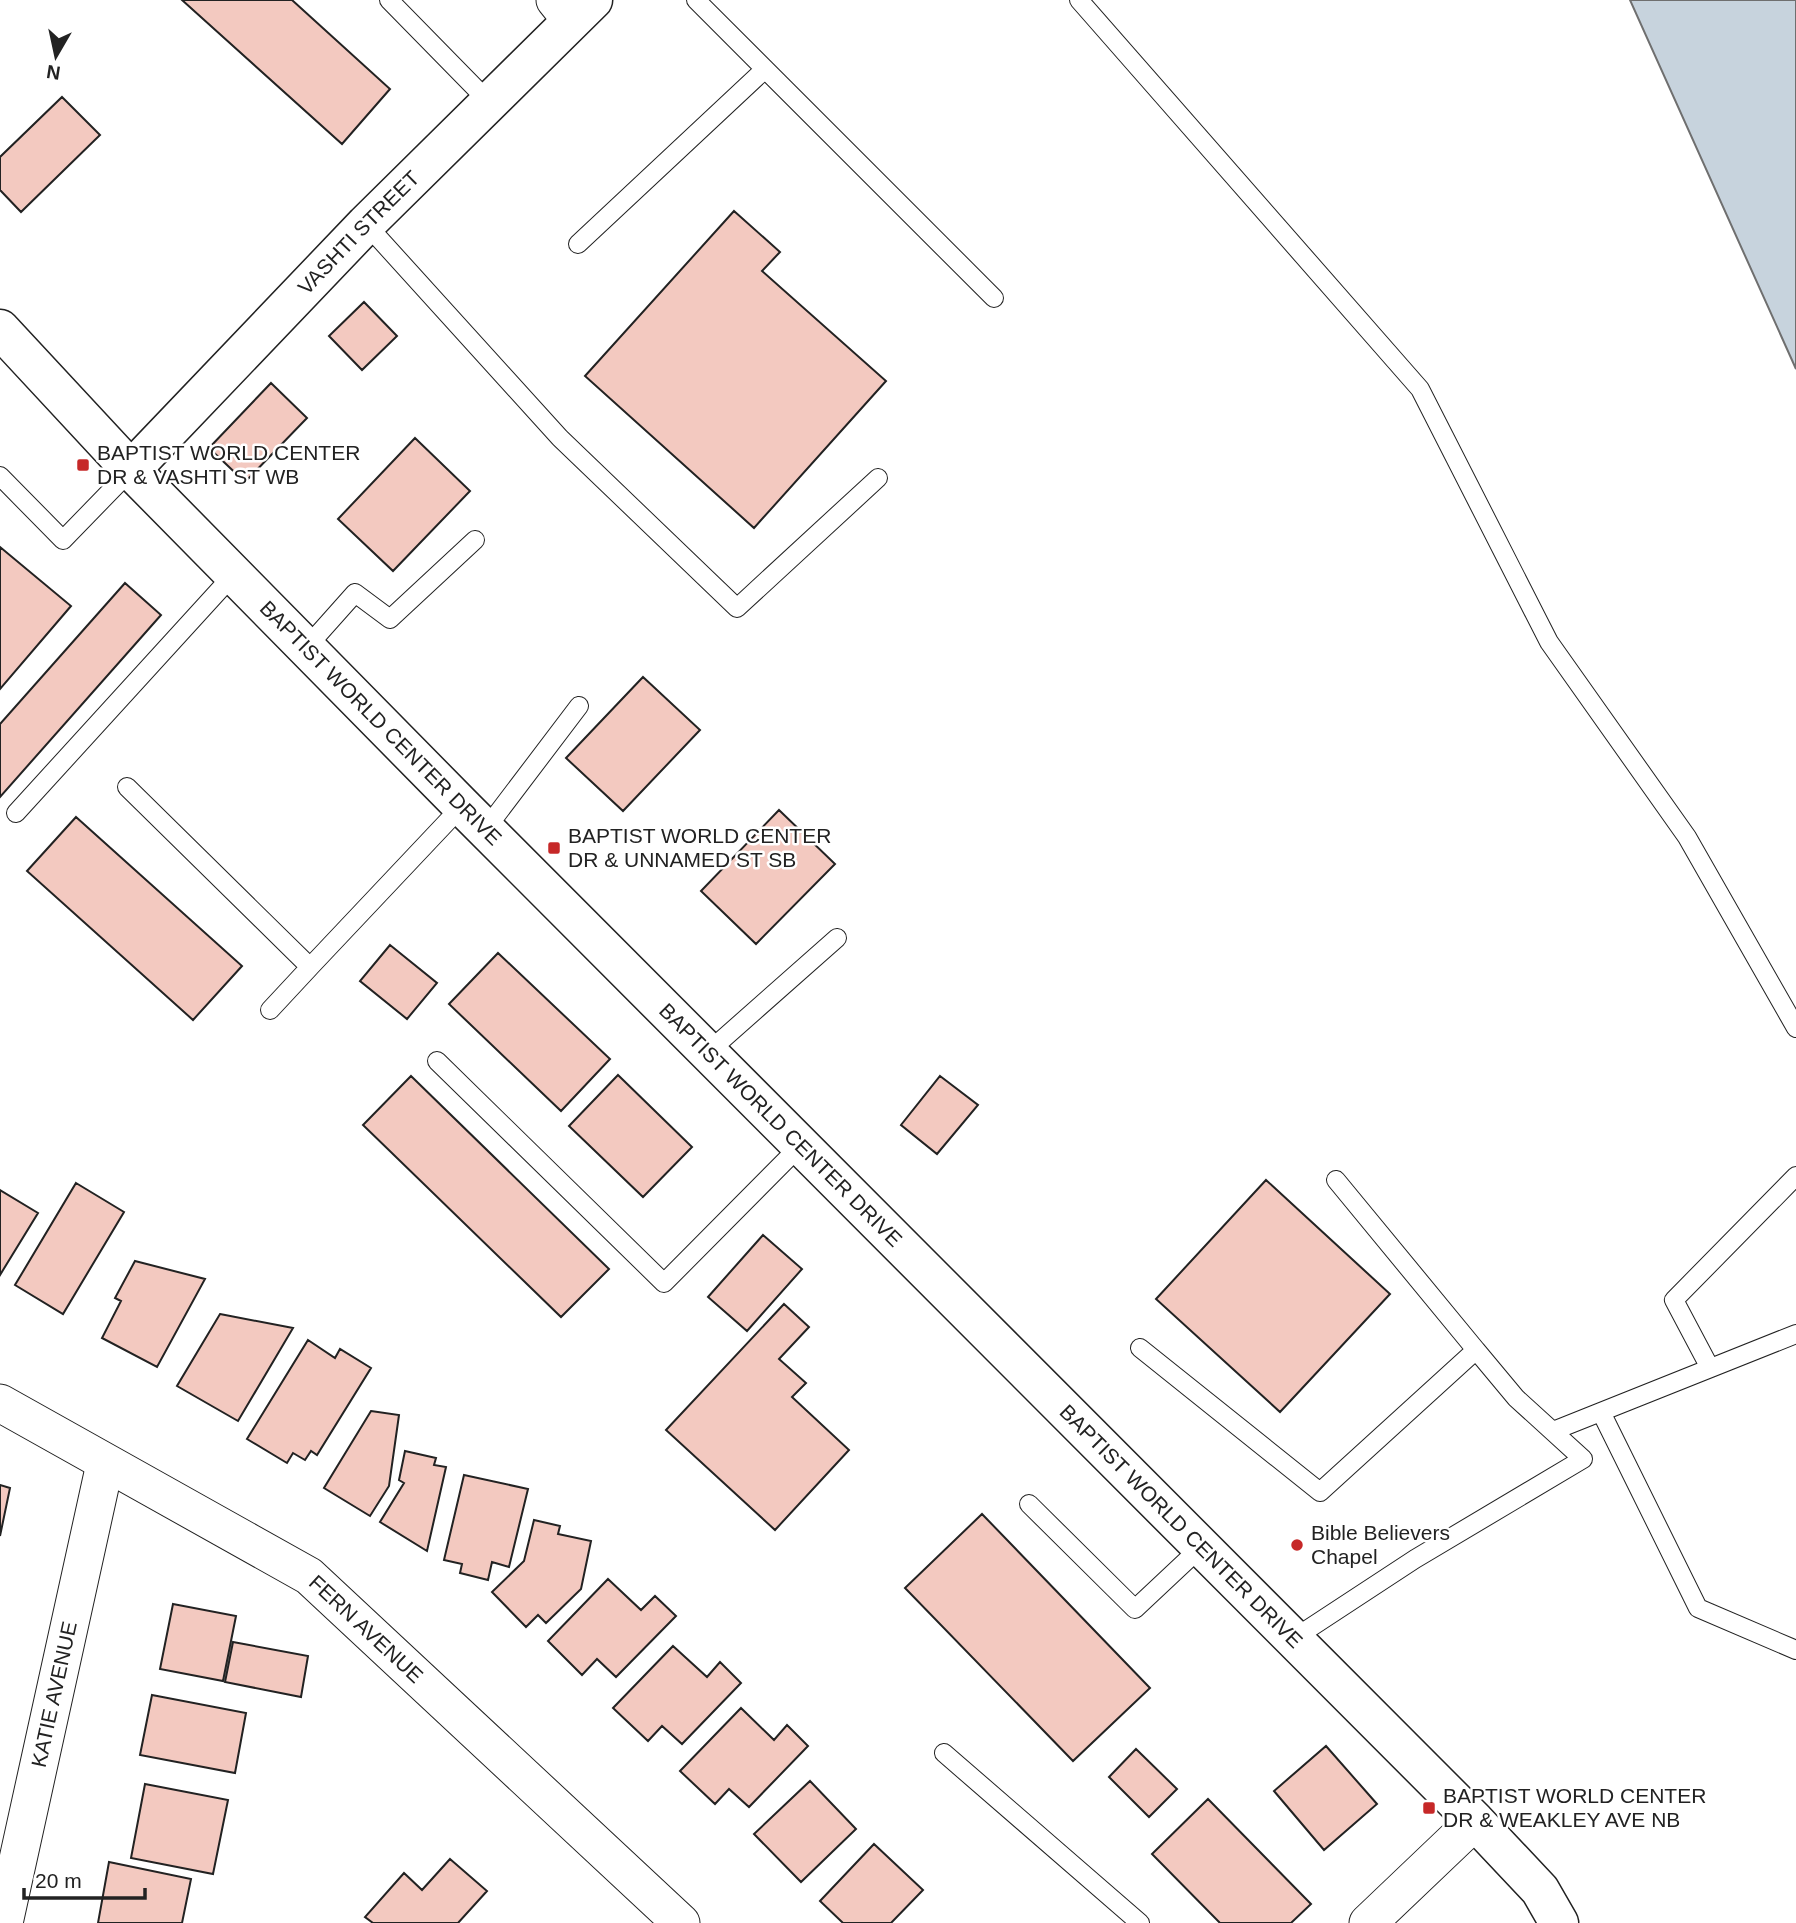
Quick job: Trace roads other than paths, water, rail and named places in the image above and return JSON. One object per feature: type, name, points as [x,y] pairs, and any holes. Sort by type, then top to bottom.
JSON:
[{"type":"street","name":"VASHTI STREET","points":[[131,470],[366,224],[489,102],[573,7]]},
{"type":"street","name":"BAPTIST WORLD CENTER DRIVE","points":[[3,336],[473,818],[1475,1821],[1540,1890],[1559,1923]]},
{"type":"street","name":"FERN AVENUE","points":[[0,1403],[309,1576],[681,1923]]},
{"type":"street","name":"KATIE AVENUE","points":[[4,1923],[105,1464]]},
{"type":"street","points":[[1368,1923],[1475,1821]]},
{"type":"lane","points":[[389,0],[489,102]]},
{"type":"lane","points":[[696,0],[994,298]]},
{"type":"lane","points":[[1079,0],[1420,389],[1549,642],[1687,837],[1796,1028]]},
{"type":"lane","points":[[578,244],[765,69]]},
{"type":"lane","points":[[366,224],[560,438],[737,608],[878,478]]},
{"type":"lane","points":[[0,476],[64,540],[131,470]]},
{"type":"lane","points":[[306,648],[355,593],[390,619],[475,540]]},
{"type":"lane","points":[[16,813],[234,574]]},
{"type":"lane","points":[[270,1010],[310,967],[473,818],[579,706]]},
{"type":"lane","points":[[127,788],[310,967]]},
{"type":"lane","points":[[707,1053],[837,938]]},
{"type":"lane","points":[[437,1061],[664,1283],[800,1146]]},
{"type":"lane","points":[[1710,1368],[1674,1300],[1796,1176]]},
{"type":"lane","points":[[1293,1639],[1415,1559],[1583,1459],[1516,1398],[1336,1180]]},
{"type":"lane","points":[[1553,1431],[1796,1334]]},
{"type":"lane","points":[[1140,1348],[1320,1492],[1476,1350]]},
{"type":"lane","points":[[1601,1412],[1698,1608],[1796,1650]]},
{"type":"lane","points":[[1029,1504],[1135,1609],[1200,1548]]},
{"type":"lane","points":[[944,1753],[1140,1923]]},
{"type":"place","name":"BAPTIST WORLD CENTER DR & VASHTI ST WB","points":[[83,465]]},
{"type":"place","name":"BAPTIST WORLD CENTER DR & UNNAMED ST SB","points":[[554,848]]},
{"type":"place","name":"Bible Believers Chapel","points":[[1297,1545]]},
{"type":"place","name":"BAPTIST WORLD CENTER DR & WEAKLEY AVE NB","points":[[1429,1808]]}]
